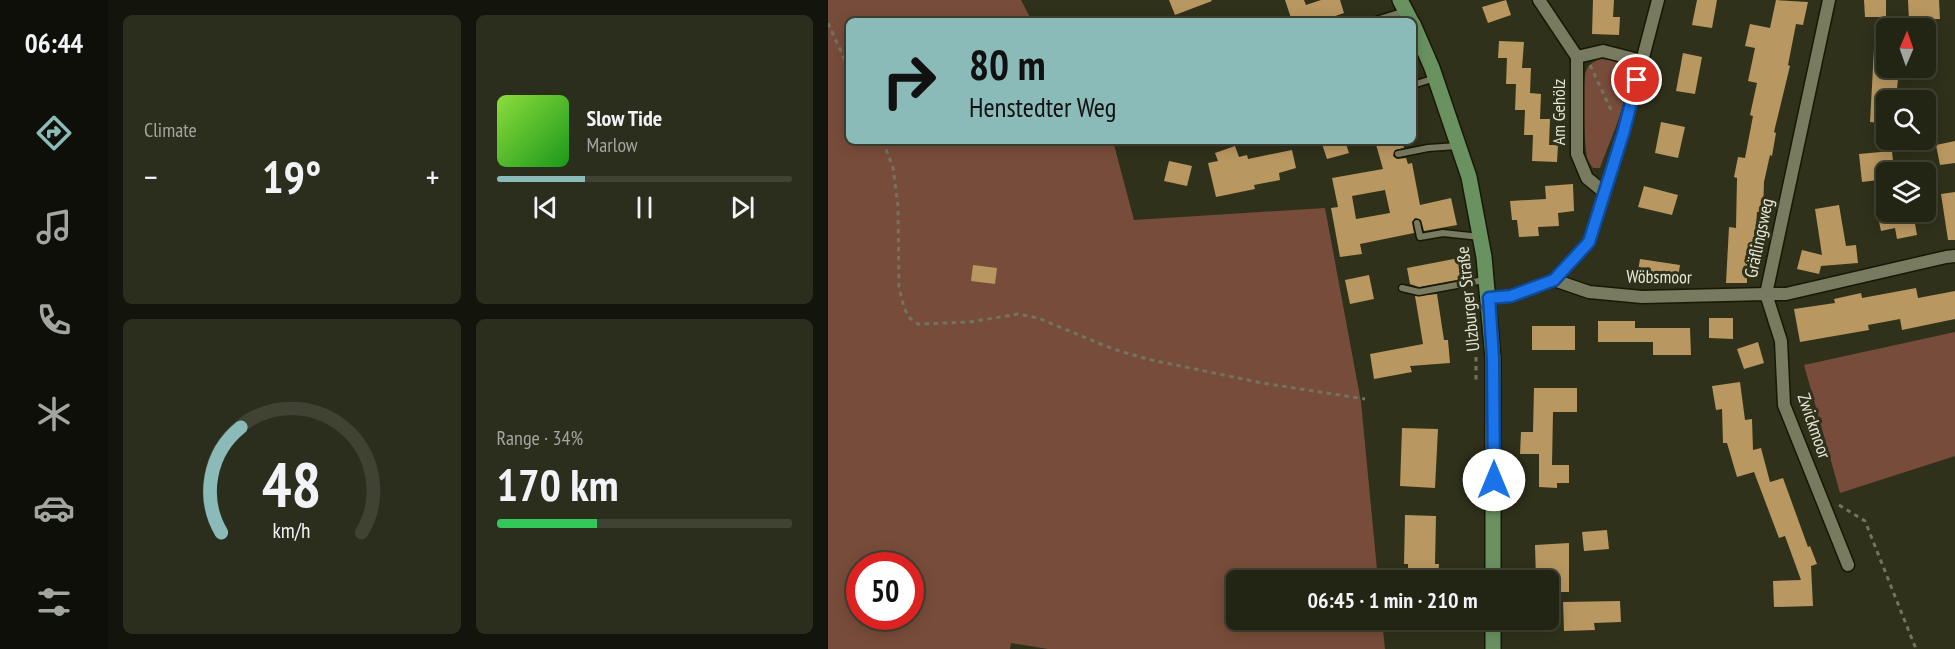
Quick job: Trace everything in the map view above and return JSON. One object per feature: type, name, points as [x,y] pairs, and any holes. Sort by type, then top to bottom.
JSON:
[{"type":"main road","name":"Ulzburger Straße","points":[[1416,34],[1436,78],[1469,177],[1488,280],[1494,385],[1493,570]]},
{"type":"main road","points":[[1493,630],[1493,649]]},
{"type":"street","name":"Am Gehölz","points":[[1539,0],[1581,56],[1577,154],[1587,178],[1604,192]]},
{"type":"street","points":[[1489,298],[1511,296],[1554,280],[1589,242],[1623,134],[1658,0]]},
{"type":"street","name":"Gräflingsweg","points":[[1829,0],[1766,294],[1786,294],[1946,256],[1955,256]]},
{"type":"street","points":[[1581,56],[1603,51],[1642,61]]},
{"type":"street","name":"Wöbsmoor","points":[[1554,280],[1589,292],[1642,297],[1766,294]]},
{"type":"street","name":"Zwickmoor","points":[[1766,294],[1781,341],[1784,405],[1848,565]]},
{"type":"lane","points":[[1388,18],[1407,14]]},
{"type":"lane","points":[[1416,84],[1436,78]]},
{"type":"lane","points":[[1398,154],[1428,148],[1458,146]]},
{"type":"lane","points":[[1417,223],[1420,237],[1443,233],[1481,237]]},
{"type":"lane","points":[[1402,288],[1419,292],[1488,280]]},
{"type":"path","points":[[828,23],[846,62]]},
{"type":"path","points":[[1581,56],[1623,134]]},
{"type":"path","points":[[884,144],[892,168],[898,206],[899,287],[904,308],[910,318],[918,324],[970,322],[1018,314],[1038,318],[1113,349],[1147,359],[1262,383],[1365,399]]},
{"type":"path","points":[[1475,342],[1476,386]]},
{"type":"path","points":[[1819,494],[1865,521],[1916,649]]},
{"type":"shaded area","points":[[828,0],[1021,0],[1030,18],[846,18],[846,144],[1114,144],[1134,220],[1325,208],[1361,402],[1377,570],[1226,570],[1226,630],[1383,630],[1385,649],[1048,649],[1011,643],[1010,649],[828,649]]},
{"type":"shaded area","points":[[1600,59],[1614,61],[1627,69],[1627,81],[1623,106],[1600,168],[1593,168],[1588,161],[1587,154],[1584,87],[1587,69]]},
{"type":"shaded area","points":[[1955,332],[1955,456],[1840,493],[1804,365]]},
{"type":"building","points":[[1169,0],[1211,0],[1212,1],[1175,15]]},
{"type":"building","points":[[1285,0],[1304,0],[1306,5],[1321,0],[1340,0],[1344,13],[1330,18],[1291,18]]},
{"type":"building","points":[[1506,0],[1511,15],[1488,23],[1482,7]]},
{"type":"building","points":[[1593,0],[1614,0],[1613,17],[1620,17],[1619,35],[1592,34]]},
{"type":"building","points":[[1697,0],[1717,0],[1712,28],[1692,25]]},
{"type":"building","points":[[1776,0],[1808,2],[1803,25],[1796,24],[1788,65],[1790,66],[1774,132],[1776,133],[1772,156],[1770,155],[1764,182],[1763,212],[1757,212],[1754,251],[1747,250],[1747,283],[1726,283],[1729,227],[1736,228],[1737,178],[1734,177],[1738,157],[1745,158],[1753,116],[1750,115],[1757,83],[1748,81],[1755,48],[1745,46],[1750,24],[1770,28]]},
{"type":"building","points":[[1864,0],[1886,0],[1886,17],[1865,17]]},
{"type":"building","points":[[1908,0],[1939,0],[1940,19],[1909,18]]},
{"type":"building","points":[[1499,41],[1524,42],[1522,68],[1531,68],[1530,93],[1541,94],[1540,119],[1550,119],[1549,145],[1558,145],[1557,162],[1532,161],[1533,135],[1524,135],[1525,110],[1515,110],[1516,84],[1506,84],[1507,58],[1498,58]]},
{"type":"building","points":[[1874,49],[1876,49],[1876,78],[1898,78],[1897,90],[1876,90],[1876,123],[1870,122]]},
{"type":"building","points":[[1683,53],[1702,57],[1695,94],[1676,91]]},
{"type":"building","points":[[1661,122],[1685,127],[1678,158],[1655,153]]},
{"type":"building","points":[[1955,141],[1955,163],[1940,165],[1936,145]]},
{"type":"building","points":[[1322,144],[1346,144],[1349,153],[1327,159]]},
{"type":"building","points":[[1376,144],[1403,144],[1404,148],[1395,150],[1393,156],[1397,159],[1406,158],[1408,164],[1412,163],[1420,205],[1451,198],[1457,225],[1424,231],[1421,220],[1415,218],[1412,222],[1414,233],[1360,244],[1362,254],[1340,257],[1331,208],[1338,207],[1332,178],[1383,169]],"holes":[[[1385,190],[1390,213],[1356,219],[1352,196]]]},
{"type":"building","points":[[1235,146],[1239,157],[1247,155],[1248,159],[1292,150],[1296,168],[1279,173],[1280,180],[1254,185],[1255,189],[1216,197],[1208,163],[1218,161],[1215,153]]},
{"type":"building","points":[[1892,151],[1893,162],[1876,162],[1876,180],[1862,182],[1859,154]]},
{"type":"building","points":[[1169,161],[1192,166],[1187,186],[1164,181]]},
{"type":"building","points":[[1573,184],[1574,211],[1558,213],[1559,226],[1538,227],[1539,236],[1519,237],[1517,220],[1512,220],[1510,201],[1546,199],[1545,186]]},
{"type":"building","points":[[1644,186],[1678,195],[1672,215],[1638,207]]},
{"type":"building","points":[[1955,192],[1955,240],[1948,240],[1941,194]]},
{"type":"building","points":[[1839,205],[1846,246],[1856,245],[1858,263],[1821,266],[1819,274],[1797,269],[1802,250],[1822,255],[1815,209]]},
{"type":"building","points":[[1879,222],[1915,222],[1917,235],[1897,239],[1895,228],[1881,231]]},
{"type":"building","points":[[1459,258],[1462,279],[1419,287],[1410,284],[1407,268]]},
{"type":"building","points":[[1640,259],[1680,265],[1677,284],[1637,278]]},
{"type":"building","points":[[973,265],[997,268],[995,284],[971,281]]},
{"type":"building","points":[[1369,275],[1374,299],[1350,304],[1345,280]]},
{"type":"building","points":[[1916,288],[1918,298],[1955,291],[1955,319],[1902,330],[1900,319],[1868,325],[1869,330],[1800,342],[1794,309],[1835,303],[1834,299],[1861,293],[1862,298]]},
{"type":"building","points":[[1437,294],[1444,340],[1448,340],[1450,363],[1410,366],[1412,372],[1374,379],[1370,354],[1423,344],[1415,296]]},
{"type":"building","points":[[1709,318],[1733,318],[1733,339],[1709,338]]},
{"type":"building","points":[[1598,321],[1635,321],[1635,328],[1690,328],[1691,355],[1653,355],[1653,342],[1598,342]]},
{"type":"building","points":[[1532,326],[1575,326],[1575,350],[1532,350]]},
{"type":"building","points":[[1758,342],[1764,363],[1744,369],[1737,349]]},
{"type":"building","points":[[1740,382],[1745,420],[1752,419],[1753,450],[1761,448],[1770,482],[1783,478],[1808,547],[1810,546],[1817,564],[1811,566],[1813,606],[1774,607],[1773,581],[1801,580],[1785,536],[1779,538],[1754,472],[1737,477],[1727,443],[1723,443],[1722,409],[1716,410],[1712,386]]},
{"type":"building","points":[[1534,388],[1577,388],[1577,412],[1553,412],[1552,465],[1569,465],[1569,483],[1557,483],[1557,488],[1539,487],[1539,454],[1520,454],[1521,432],[1533,432]]},
{"type":"building","points":[[1402,428],[1438,429],[1435,488],[1400,486]]},
{"type":"building","points":[[1405,515],[1436,516],[1435,564],[1439,564],[1439,570],[1408,570],[1408,564],[1404,564]]},
{"type":"building","points":[[1607,530],[1609,549],[1584,551],[1582,532]]},
{"type":"building","points":[[1569,543],[1569,592],[1559,592],[1559,570],[1536,570],[1535,545]]},
{"type":"building","points":[[1620,601],[1621,622],[1594,623],[1595,630],[1564,631],[1563,602]]},
{"type":"route","points":[[1494,480],[1494,385],[1489,298],[1511,296],[1554,280],[1589,242],[1623,134],[1637,80]]}]
